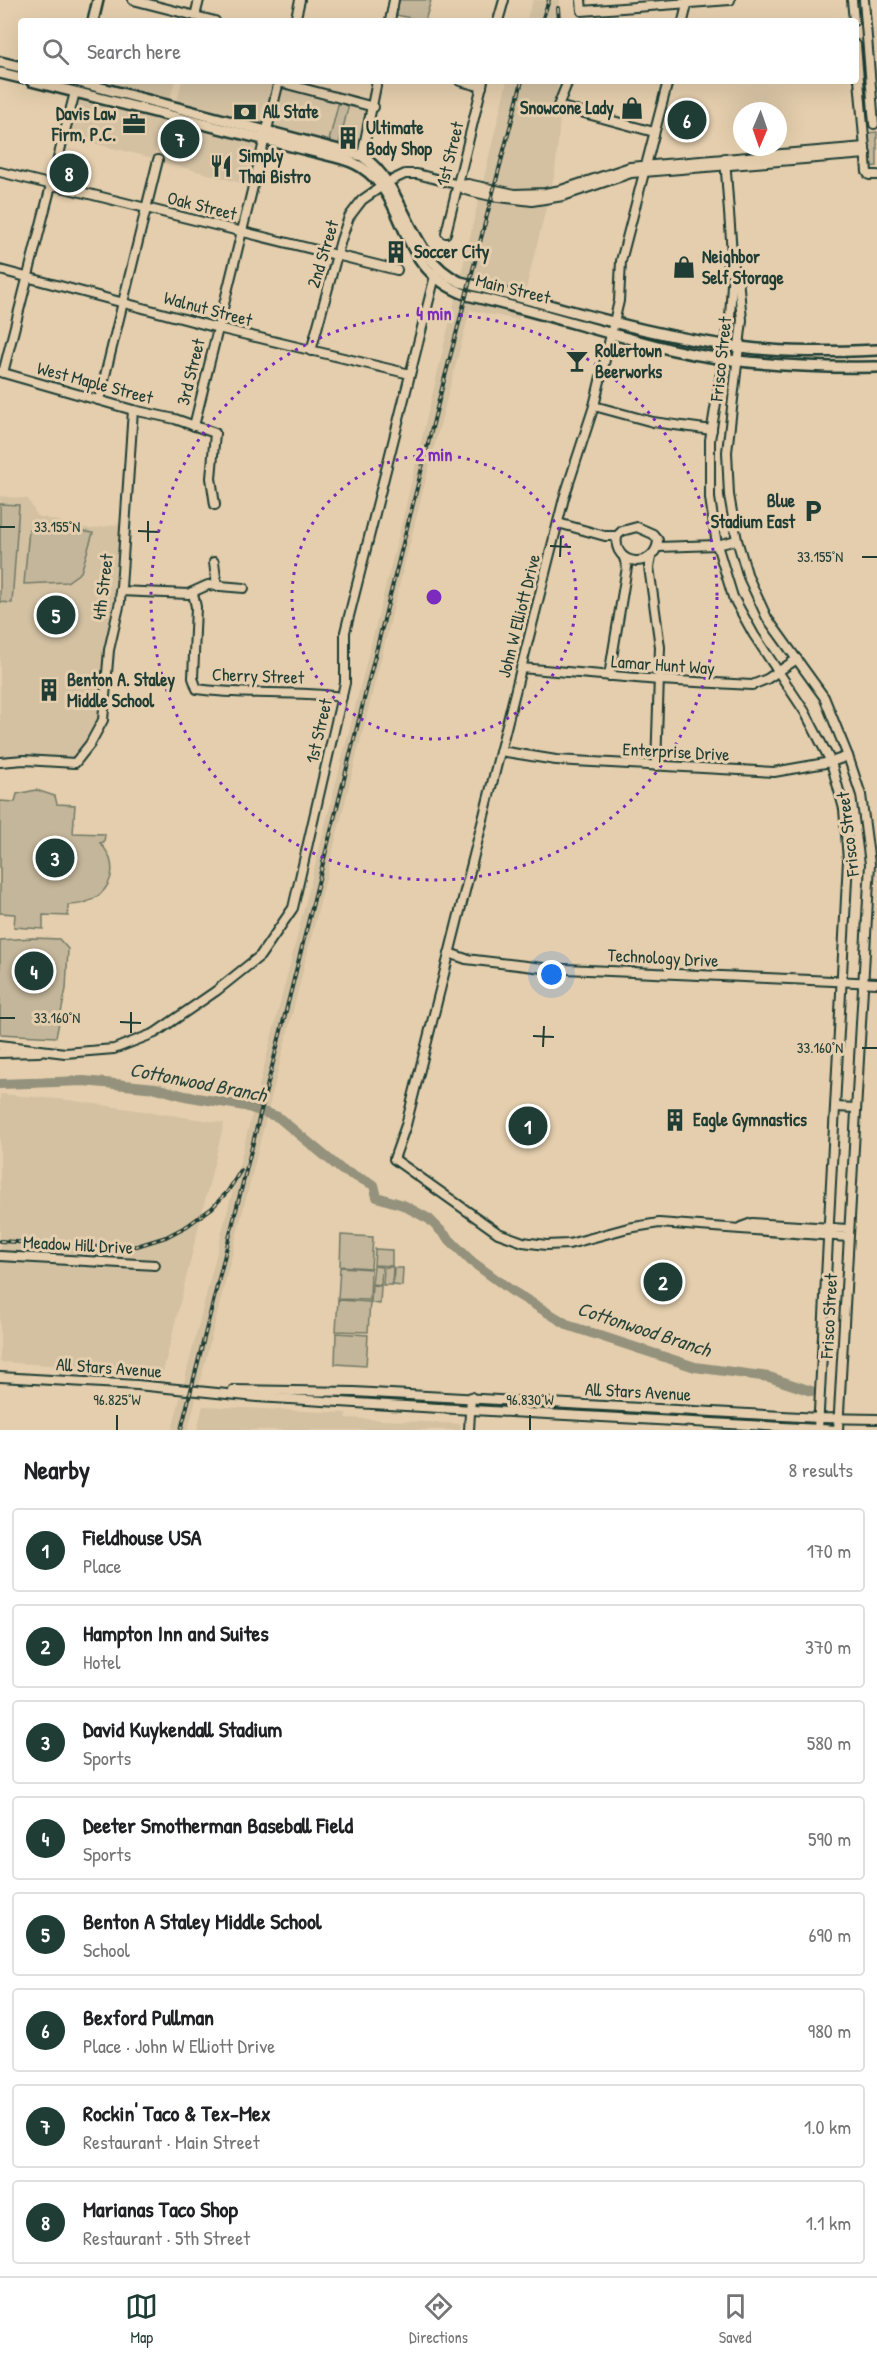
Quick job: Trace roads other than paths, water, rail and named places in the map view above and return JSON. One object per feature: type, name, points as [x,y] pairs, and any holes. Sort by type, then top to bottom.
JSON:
[{"type":"main road","points":[[94,18],[98,0]]},
{"type":"main road","points":[[0,62],[18,67]]},
{"type":"main road","points":[[0,73],[18,77]]},
{"type":"main road","name":"Main Street","points":[[43,84],[362,156],[384,184],[437,267],[460,282],[615,321],[725,345],[809,352],[877,350]]},
{"type":"main road","points":[[75,92],[76,84]]},
{"type":"main road","name":"Main Street","points":[[87,84],[265,135],[350,161],[361,167],[384,184],[421,263],[434,278],[467,295],[674,350],[723,359],[818,367],[877,367]]},
{"type":"street","points":[[133,0],[203,18]]},
{"type":"street","points":[[195,16],[199,0]]},
{"type":"street","points":[[296,18],[300,0]]},
{"type":"street","points":[[391,18],[394,0]]},
{"type":"street","points":[[499,18],[504,0]]},
{"type":"street","points":[[581,0],[582,11],[730,0]]},
{"type":"street","points":[[852,0],[854,18]]},
{"type":"street","points":[[863,131],[868,124],[876,124],[864,0]]},
{"type":"street","points":[[684,18],[688,2]]},
{"type":"street","points":[[859,56],[868,55]]},
{"type":"street","points":[[859,81],[865,150],[873,175]]},
{"type":"street","name":"3rd Street","points":[[194,426],[278,84]]},
{"type":"street","points":[[290,84],[374,106]]},
{"type":"street","points":[[362,156],[377,84]]},
{"type":"street","name":"1st Street","points":[[446,233],[482,84]]},
{"type":"street","points":[[567,84],[558,106],[654,132]]},
{"type":"street","name":"John W Elliott Drive","points":[[667,84],[621,261],[619,301],[594,406],[574,463],[558,523],[406,1125],[394,1158],[498,1233],[523,1242],[546,1245],[569,1244],[628,1228],[659,1223],[741,1227],[752,1223],[829,1232]]},
{"type":"street","points":[[2,373],[75,92]]},
{"type":"street","points":[[384,184],[405,174],[413,173],[459,185],[468,184],[515,194],[545,193],[561,190],[630,167],[646,168],[865,150]]},
{"type":"street","points":[[99,400],[158,160]]},
{"type":"street","name":"Frisco Street","points":[[725,161],[733,267],[730,317],[712,430],[710,498],[717,545],[733,597],[754,635],[805,712],[831,762],[844,809],[848,860],[818,1430]]},
{"type":"street","name":"Oak Street","points":[[0,172],[397,270]]},
{"type":"street","name":"2nd Street","points":[[310,351],[349,217],[356,205],[384,184]]},
{"type":"street","name":"1st Street","points":[[0,1045],[65,1053],[114,1049],[155,1033],[216,991],[260,956],[293,908],[342,698],[346,662],[345,632],[437,267]]},
{"type":"street","name":"Frisco Street","points":[[733,267],[738,278],[742,320],[727,452],[729,495],[737,540],[748,578],[767,618],[824,697],[861,795],[870,864],[838,1430]]},
{"type":"street","name":"Walnut Street","points":[[0,270],[218,328],[410,374]]},
{"type":"street","name":"West Maple Street","points":[[2,373],[133,410],[174,419],[215,433],[211,478],[215,505]]},
{"type":"street","points":[[594,406],[653,422],[712,430]]},
{"type":"street","name":"4th Street","points":[[0,762],[24,760],[75,763],[80,759],[103,720],[109,650],[120,591],[133,410]]},
{"type":"street","points":[[558,523],[605,536],[616,536],[628,528],[637,527],[653,534],[658,543]]},
{"type":"street","points":[[605,536],[615,545],[627,567],[609,676]]},
{"type":"street","points":[[615,545],[616,536]]},
{"type":"street","points":[[658,543],[717,545],[737,540]]},
{"type":"street","points":[[656,766],[660,647],[649,567],[658,543]]},
{"type":"street","points":[[627,567],[639,560],[651,557]]},
{"type":"street","points":[[624,558],[639,560],[649,567]]},
{"type":"street","points":[[214,562],[217,586]]},
{"type":"street","points":[[120,591],[175,594],[193,593],[198,588],[217,586],[244,588]]},
{"type":"street","name":"Cherry Street","points":[[193,593],[196,607],[193,678],[197,689],[222,692],[303,692],[342,698]]},
{"type":"street","name":"Lamar Hunt Way","points":[[521,668],[659,680],[752,685],[767,680],[797,659]]},
{"type":"street","name":"Enterprise Drive","points":[[500,751],[556,760],[774,772],[831,762],[848,756]]},
{"type":"street","name":"Technology Drive","points":[[449,953],[466,959],[543,968],[877,983]]},
{"type":"street","name":"1st Street","points":[[0,1053],[25,1054],[46,1051]]},
{"type":"street","points":[[836,1107],[855,1108]]},
{"type":"street","points":[[829,1232],[848,1233]]},
{"type":"street","name":"Meadow Hill Drive","points":[[0,1256],[155,1265]]},
{"type":"street","name":"All Stars Avenue","points":[[0,1377],[217,1391],[257,1397],[303,1400],[838,1430]]},
{"type":"street","points":[[303,1400],[304,1390]]},
{"type":"street","name":"All Stars Avenue","points":[[217,1391],[304,1390],[471,1397],[819,1418],[877,1419]]},
{"type":"street","points":[[469,1430],[471,1397]]},
{"type":"street","points":[[592,1417],[594,1405]]},
{"type":"street","points":[[692,1422],[693,1411]]},
{"type":"waterway","name":"Cottonwood Branch","points":[[0,1084],[84,1081],[156,1088],[185,1096],[245,1106],[278,1117],[342,1170],[374,1185],[377,1197],[403,1205],[429,1219],[471,1261],[512,1291],[570,1326],[695,1367],[769,1377],[811,1391]]},
{"type":"railway","points":[[543,18],[549,0]]},
{"type":"railway","points":[[558,8],[559,18]]},
{"type":"railway","points":[[181,1430],[441,392],[521,84]]},
{"type":"railway","points":[[0,1241],[114,1248],[137,1246],[166,1237],[187,1226],[212,1208],[228,1191],[241,1170]]},
{"type":"place","name":"Snowcone Lady","points":[[632,108]]},
{"type":"place","name":"All State","points":[[245,112]]},
{"type":"place","name":"Bexford Pullman","points":[[687,120]]},
{"type":"place","name":"Davis Law Firm, P.C.","points":[[134,124]]},
{"type":"place","name":"Ultimate Body Shop","points":[[348,138]]},
{"type":"place","name":"Rockin' Taco & Tex-Mex","points":[[180,139]]},
{"type":"place","name":"Simply Thai Bistro","points":[[221,166]]},
{"type":"place","name":"Marianas Taco Shop","points":[[69,173]]},
{"type":"place","name":"Soccer City","points":[[396,252]]},
{"type":"place","name":"Neighbor Self Storage","points":[[684,267]]},
{"type":"place","name":"Rollertown Beerworks","points":[[577,361]]},
{"type":"place","name":"Blue Stadium East","points":[[813,511]]},
{"type":"place","name":"Benton A Staley Middle School","points":[[56,615]]},
{"type":"place","name":"Benton A. Staley Middle School","points":[[49,690]]},
{"type":"place","name":"David Kuykendall Stadium","points":[[55,858]]},
{"type":"place","name":"Deeter Smotherman Baseball Field","points":[[34,971]]},
{"type":"place","name":"Eagle Gymnastics","points":[[675,1120]]},
{"type":"place","name":"Fieldhouse USA","points":[[528,1126]]},
{"type":"place","name":"Hampton Inn and Suites","points":[[663,1282]]}]
